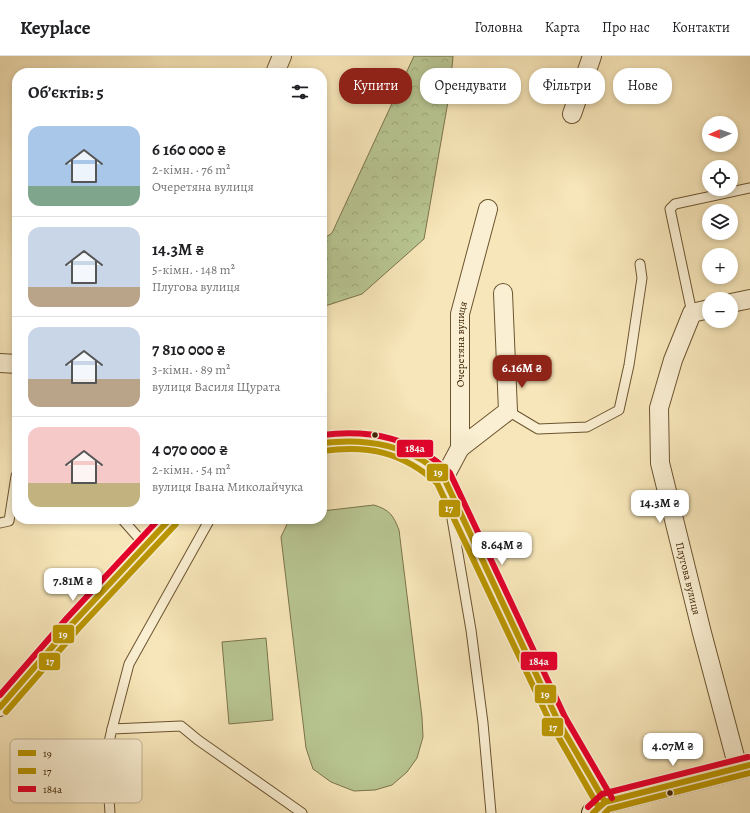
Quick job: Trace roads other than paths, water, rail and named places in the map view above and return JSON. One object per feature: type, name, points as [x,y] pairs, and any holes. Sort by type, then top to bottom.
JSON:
[{"type":"street","points":[[277,68],[282,56]]},
{"type":"street","points":[[572,114],[592,56]]},
{"type":"street","name":"Очеретяна вулиця","points":[[444,478],[460,448],[460,314],[488,209]]},
{"type":"street","points":[[460,448],[508,411],[503,293]]},
{"type":"street","points":[[738,302],[750,299]]},
{"type":"street","name":"Плугова вулиця","points":[[700,311],[673,360],[659,408],[660,463],[702,633],[744,767]]},
{"type":"street","points":[[0,363],[12,364]]},
{"type":"street","points":[[327,442],[374,442],[400,448],[422,460],[444,478],[599,807],[744,767]]},
{"type":"street","points":[[0,706],[73,623],[165,524]]},
{"type":"lane","points":[[700,311],[670,210],[675,204],[750,188]]},
{"type":"lane","points":[[508,411],[538,429],[587,427],[619,410],[629,365],[642,278],[640,264]]},
{"type":"lane","points":[[444,478],[453,521],[471,630],[483,723],[491,813]]},
{"type":"lane","points":[[0,523],[9,521],[12,502]]},
{"type":"lane","points":[[127,524],[146,545]]},
{"type":"lane","points":[[110,739],[129,664],[207,524]]},
{"type":"lane","points":[[112,729],[181,726],[198,740],[302,813]]},
{"type":"lane","points":[[109,803],[110,813]]}]
